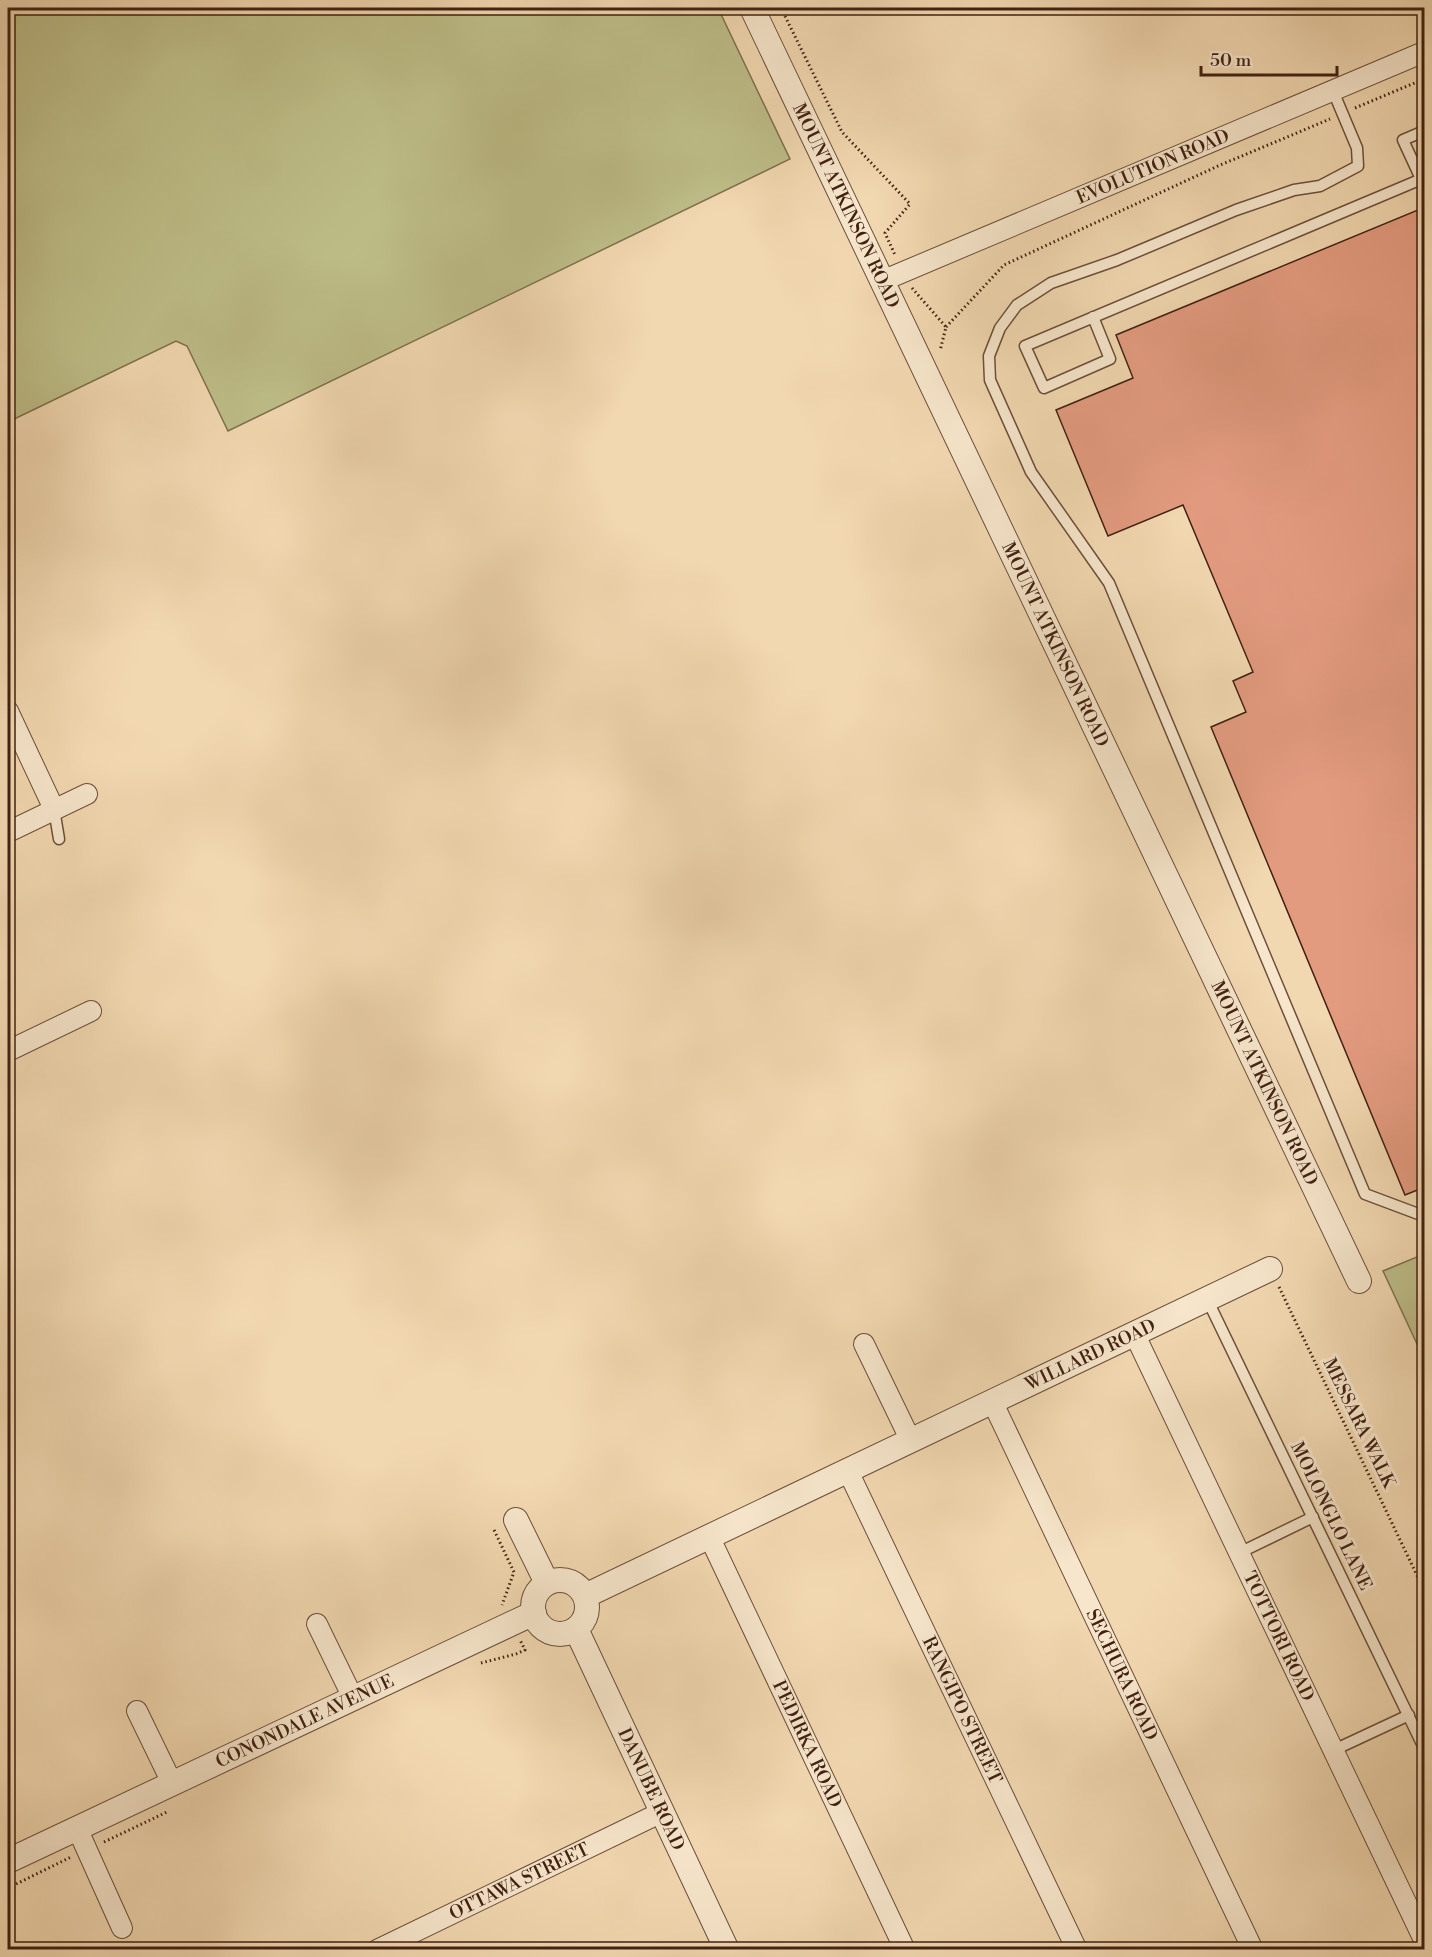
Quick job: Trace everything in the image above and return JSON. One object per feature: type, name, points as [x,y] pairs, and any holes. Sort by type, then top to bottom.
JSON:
[{"type":"street","name":"MOUNT ATKINSON ROAD","points":[[752,8],[1359,1281]]},
{"type":"street","name":"EVOLUTION ROAD","points":[[882,281],[1425,52]]},
{"type":"street","points":[[8,711],[54,809]]},
{"type":"street","points":[[8,832],[87,794]]},
{"type":"street","points":[[8,1051],[91,1011]]},
{"type":"street","name":"WILLARD ROAD","points":[[585,1596],[1270,1269]]},
{"type":"street","name":"TOTTORI ROAD","points":[[1134,1333],[1425,1940]]},
{"type":"street","points":[[864,1344],[910,1439]]},
{"type":"street","name":"SECHURA ROAD","points":[[992,1401],[1253,1950]]},
{"type":"street","name":"RANGIPO STREET","points":[[847,1469],[1077,1950]]},
{"type":"street","points":[[516,1520],[547,1583]]},
{"type":"street","name":"PEDIRKA ROAD","points":[[708,1536],[905,1950]]},
{"type":"street","points":[[564,1580],[573,1582],[585,1596],[586,1614],[576,1629],[558,1634],[550,1632],[537,1621],[534,1613],[535,1596],[547,1583],[564,1580]]},
{"type":"street","name":"CONONDALE AVENUE","points":[[8,1861],[534,1613]]},
{"type":"street","points":[[317,1624],[353,1698]]},
{"type":"street","name":"DANUBE ROAD","points":[[576,1629],[727,1950]]},
{"type":"street","points":[[136,1710],[172,1783]]},
{"type":"street","name":"OTTAWA STREET","points":[[376,1950],[662,1812]]},
{"type":"street","points":[[77,1828],[122,1928]]},
{"type":"lane","points":[[1333,91],[1357,148],[1359,166],[1320,186],[1294,190],[1236,210],[1117,260],[1051,283],[1017,305],[1000,328],[989,356],[990,380],[1032,472],[1109,583],[1365,1194],[1421,1215],[1425,1213]]},
{"type":"lane","points":[[1093,317],[1110,359],[1044,388],[1025,346],[1093,317],[1423,178],[1403,140],[1425,131]]},
{"type":"lane","points":[[54,809],[59,839]]},
{"type":"lane","name":"MOLONGLO LANE","points":[[1207,1299],[1425,1748]]},
{"type":"lane","points":[[1239,1553],[1313,1517]]},
{"type":"lane","points":[[1334,1750],[1409,1715]]},
{"type":"path","points":[[946,327],[1004,265],[1218,166],[1425,79]]},
{"type":"path","name":"MESSARA WALK","points":[[1270,1269],[1425,1590]]},
{"type":"path","points":[[494,1530],[514,1572],[501,1602]]},
{"type":"green space","points":[[8,8],[718,8],[790,159],[228,431],[187,346],[176,341],[8,422]]},
{"type":"green space","points":[[1424,1254],[1424,1359],[1383,1271]]},
{"type":"building","points":[[1425,207],[1425,1187],[1405,1195],[1211,727],[1246,712],[1233,681],[1253,672],[1183,505],[1108,536],[1056,410],[1133,378],[1116,335]]}]
